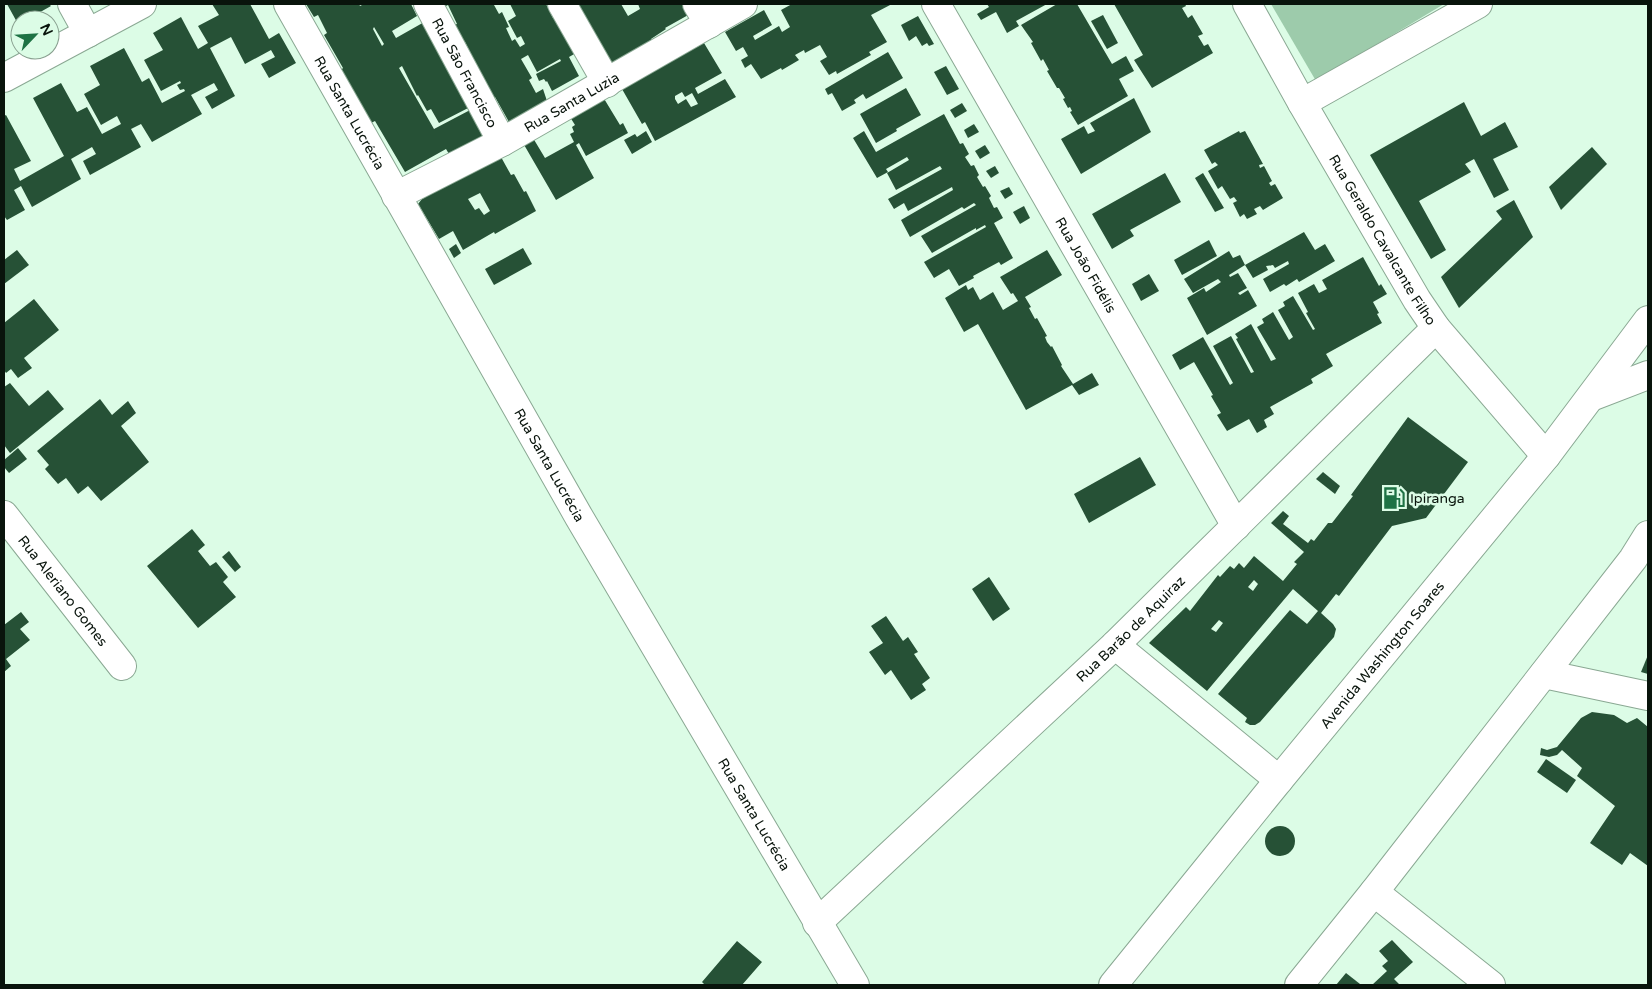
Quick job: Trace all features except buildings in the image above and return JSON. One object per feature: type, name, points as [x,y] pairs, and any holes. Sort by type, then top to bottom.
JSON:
[{"type":"main road","points":[[72,4],[88,33]]},
{"type":"main road","points":[[4,78],[142,4]]},
{"type":"main road","name":"Rua Santa Lucrécia","points":[[288,4],[584,525],[855,985]]},
{"type":"main road","name":"Rua São Francisco","points":[[428,4],[502,142]]},
{"type":"main road","points":[[562,4],[607,83]]},
{"type":"main road","name":"Rua Santa Luzia","points":[[396,196],[502,142],[607,83],[703,14],[743,4]]},
{"type":"main road","name":"Rua João Fidélis","points":[[936,4],[1236,526]]},
{"type":"main road","name":"Rua Geraldo Cavalcante Filho","points":[[1247,4],[1302,103],[1417,300],[1436,328],[1546,456]]},
{"type":"main road","points":[[1302,103],[1478,4]]},
{"type":"main road","name":"Avenida Washington Soares","points":[[1113,985],[1546,456],[1648,320]]},
{"type":"main road","name":"Rua Barão de Aquiraz","points":[[817,922],[1114,645],[1436,328]]},
{"type":"main road","points":[[1591,397],[1648,375]]},
{"type":"main road","name":"Rua Aleriano Gomes","points":[[4,515],[122,666]]},
{"type":"main road","points":[[1299,985],[1544,674],[1633,559],[1648,535]]},
{"type":"main road","points":[[1114,645],[1279,780]]},
{"type":"main road","points":[[1544,674],[1648,696]]},
{"type":"main road","points":[[1374,892],[1477,982]]},
{"type":"green space","points":[[1271,4],[1444,4],[1316,81]]},
{"type":"place","name":"Ipiranga","points":[[1394,498]]}]
